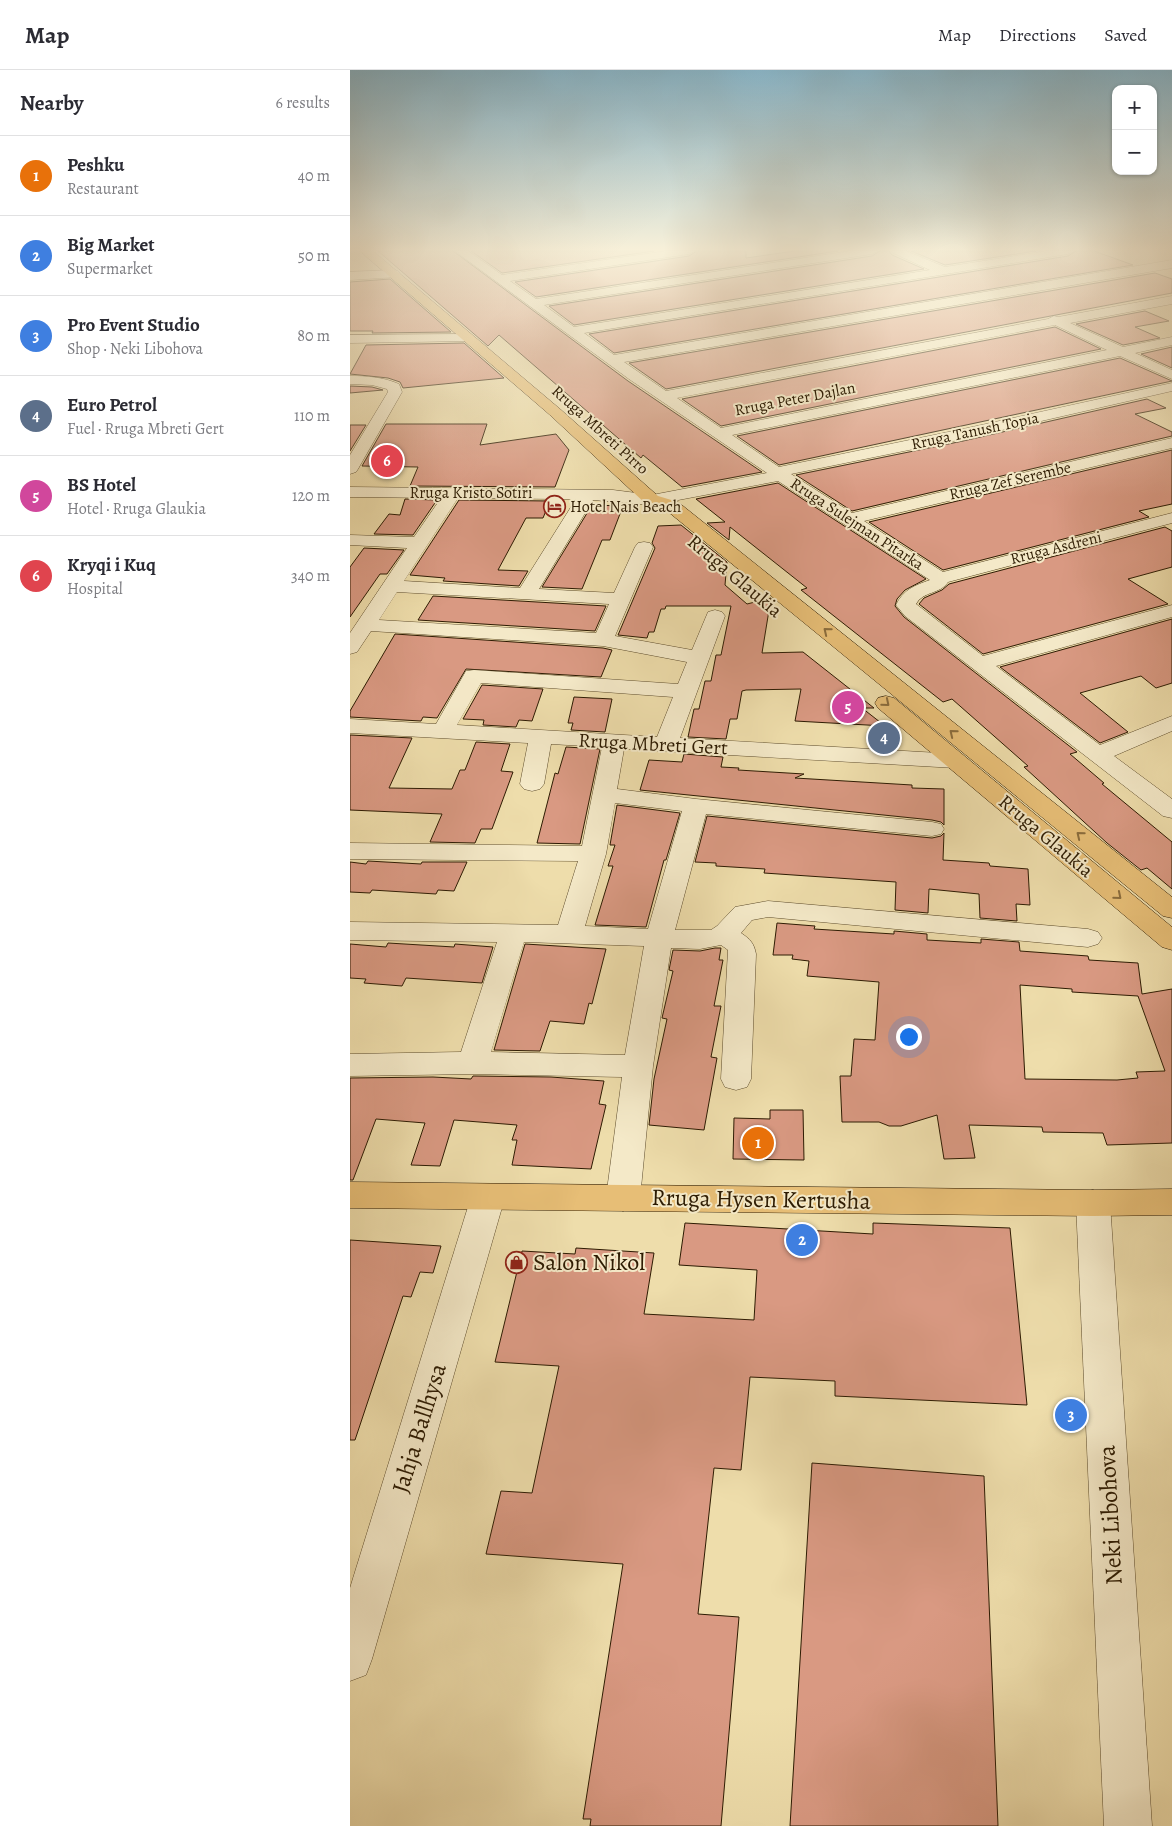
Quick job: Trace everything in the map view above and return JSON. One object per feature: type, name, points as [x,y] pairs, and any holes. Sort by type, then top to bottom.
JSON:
[{"type":"main road","name":"Rruga Mbreti Pirro","points":[[460,333],[555,412],[652,500]]},
{"type":"main road","name":"Rruga Glaukia","points":[[652,500],[655,509],[682,532],[1172,941]]},
{"type":"main road","name":"Rruga Glaukia","points":[[652,500],[672,506],[1172,910]]},
{"type":"main road","name":"Rruga Hysen Kertusha","points":[[350,1195],[1093,1203],[1172,1202]]},
{"type":"street","name":"Rruga Sulejman Pitarka","points":[[584,333],[612,360],[634,376],[779,474],[940,578],[938,583],[918,590],[908,599],[906,606],[1172,810]]},
{"type":"street","points":[[612,360],[773,333]]},
{"type":"street","points":[[664,396],[999,333]]},
{"type":"street","points":[[1080,333],[1172,375]]},
{"type":"street","points":[[356,343],[466,338]]},
{"type":"street","name":"Rruga Peter Dajlan","points":[[718,432],[1172,341]]},
{"type":"street","points":[[1152,366],[1172,362]]},
{"type":"street","points":[[634,376],[654,373]]},
{"type":"street","points":[[350,380],[370,380],[385,383],[394,387],[395,392],[350,469]]},
{"type":"street","name":"Rruga Tanush Topia","points":[[652,500],[779,474],[1172,387]]},
{"type":"street","name":"Rruga Zef Serembe","points":[[849,519],[1172,443]]},
{"type":"street","name":"Rruga Kristo Sotiri","points":[[350,492],[586,495],[620,496],[652,500]]},
{"type":"street","points":[[350,648],[452,494]]},
{"type":"street","points":[[527,592],[586,495]]},
{"type":"street","name":"Rruga Asdreni","points":[[940,578],[1172,518]]},
{"type":"street","points":[[350,540],[419,543]]},
{"type":"street","points":[[603,640],[644,547]]},
{"type":"street","points":[[390,586],[527,592],[621,599]]},
{"type":"street","points":[[980,664],[1172,611]]},
{"type":"street","points":[[666,744],[715,616]]},
{"type":"street","points":[[365,625],[603,640],[699,658]]},
{"type":"street","points":[[443,731],[474,676],[686,691]]},
{"type":"street","points":[[1099,754],[1172,723]]},
{"type":"street","name":"Rruga Mbreti Gert","points":[[350,726],[956,761]]},
{"type":"street","points":[[532,784],[541,737]]},
{"type":"street","points":[[569,934],[593,854],[614,742]]},
{"type":"street","points":[[604,794],[696,806],[932,829]]},
{"type":"street","points":[[622,1198],[638,1066],[659,939],[696,806]]},
{"type":"street","points":[[350,851],[593,854]]},
{"type":"street","points":[[350,932],[569,934],[700,940],[725,935],[744,913],[768,909],[1088,938]]},
{"type":"street","points":[[474,1063],[513,934]]},
{"type":"street","points":[[725,935],[741,946],[742,954],[736,1078]]},
{"type":"street","points":[[350,1064],[474,1063],[638,1066]]},
{"type":"street","name":"Jahja Ballhysa","points":[[350,1659],[488,1197]]},
{"type":"street","name":"Neki Libohova","points":[[1093,1203],[1106,1467],[1128,1826]]},
{"type":"building","points":[[473,333],[563,333],[628,381],[762,472],[682,487],[643,455],[641,458],[499,335],[488,346]]},
{"type":"building","points":[[595,333],[732,333],[614,353],[589,334]]},
{"type":"building","points":[[805,333],[961,333],[666,389],[629,363]]},
{"type":"building","points":[[1024,333],[1067,333],[1101,349],[721,426],[682,399]]},
{"type":"building","points":[[1096,333],[1149,333],[1160,338],[1123,345]]},
{"type":"building","points":[[464,343],[504,378],[403,388],[400,382],[388,378],[350,374],[366,345]]},
{"type":"building","points":[[1172,347],[1172,368],[1141,354]]},
{"type":"building","points":[[1120,358],[1172,381],[779,465],[737,436]]},
{"type":"building","points":[[350,386],[372,387],[383,390],[350,393]]},
{"type":"building","points":[[1147,399],[1166,408],[1135,414],[1172,432],[1172,436],[852,511],[796,475],[963,441]]},
{"type":"building","points":[[386,424],[487,424],[480,445],[556,434],[569,450],[555,487],[410,486],[418,467],[362,466]]},
{"type":"building","points":[[350,425],[366,425],[350,451]]},
{"type":"building","points":[[1172,450],[1172,504],[1139,511],[1149,517],[943,570],[869,522]]},
{"type":"building","points":[[778,483],[926,579],[905,590],[897,599],[895,606],[904,617],[1077,752],[1070,754],[1104,783],[1102,784],[1172,842],[1172,889],[1147,868],[1141,870],[1107,843],[1024,767],[1028,766],[952,699],[943,702],[801,590],[807,588],[730,527],[729,540],[707,523],[725,522],[696,499]]},
{"type":"building","points":[[405,499],[437,500],[413,535],[374,534],[389,514],[400,515]]},
{"type":"building","points":[[459,500],[550,501],[543,518],[526,518],[498,570],[528,571],[519,586],[443,581],[445,578],[410,575]]},
{"type":"building","points":[[592,505],[623,506],[610,540],[602,540],[582,589],[542,587]]},
{"type":"building","points":[[681,525],[727,562],[725,585],[747,604],[771,598],[762,653],[803,652],[874,708],[862,708],[885,726],[795,721],[801,689],[746,690],[742,691],[737,719],[730,719],[726,739],[688,737],[694,709],[699,709],[705,681],[711,681],[716,655],[721,655],[731,606],[666,606],[665,609],[661,609],[654,632],[649,632],[647,638],[618,635],[655,548],[652,543],[658,526]]},
{"type":"building","points":[[1165,527],[1172,531],[1172,567],[1128,579],[1168,604],[983,654],[919,604],[924,598],[942,590],[949,584]]},
{"type":"building","points":[[364,548],[404,550],[387,574],[380,574],[350,617],[350,567]]},
{"type":"building","points":[[433,596],[606,606],[595,631],[418,620]]},
{"type":"building","points":[[1172,619],[1172,683],[1156,688],[1141,676],[1080,693],[1128,732],[1100,743],[1000,667]]},
{"type":"building","points":[[395,634],[612,650],[601,677],[466,669],[437,718],[423,717],[421,721],[350,717],[350,711]]},
{"type":"building","points":[[482,685],[543,689],[532,721],[519,720],[516,727],[483,725],[484,720],[463,719]]},
{"type":"building","points":[[574,697],[612,699],[605,732],[571,730],[573,723],[568,723]]},
{"type":"building","points":[[350,735],[412,738],[389,788],[452,789],[460,770],[465,770],[476,742],[510,744],[501,771],[513,772],[492,829],[481,829],[475,843],[430,842],[442,814],[350,810]]},
{"type":"building","points":[[566,747],[600,749],[580,844],[537,843],[555,773],[558,774]]},
{"type":"building","points":[[684,754],[723,757],[721,767],[739,768],[738,770],[804,774],[795,778],[912,785],[912,788],[944,789],[944,825],[941,822],[932,820],[640,790],[649,760],[682,762]]},
{"type":"building","points":[[617,805],[680,813],[666,860],[664,860],[646,927],[595,925],[613,866],[608,866],[615,845],[610,845]]},
{"type":"building","points":[[707,816],[932,838],[941,836],[944,833],[943,860],[989,863],[990,866],[1028,869],[1030,905],[1016,904],[1017,921],[980,918],[979,894],[929,889],[928,913],[895,910],[896,882],[764,873],[765,869],[716,866],[716,863],[695,862]]},
{"type":"building","points":[[368,861],[421,864],[422,862],[467,862],[454,891],[438,890],[436,894],[372,890],[370,893],[350,892],[350,862],[366,864]]},
{"type":"building","points":[[777,923],[815,926],[814,929],[894,934],[894,931],[927,934],[927,940],[981,943],[981,939],[1019,942],[1020,951],[1088,956],[1089,960],[1138,963],[1142,994],[1172,989],[1172,1143],[1107,1145],[1103,1133],[1043,1132],[1042,1127],[969,1125],[975,1158],[944,1159],[937,1115],[901,1126],[889,1126],[879,1122],[842,1122],[840,1076],[851,1076],[854,1039],[875,1040],[879,982],[807,976],[809,961],[792,959],[793,955],[773,955]],"holes":[[[1020,985],[1072,989],[1072,992],[1138,996],[1165,1071],[1136,1072],[1138,1078],[1117,1080],[1025,1079]]]},
{"type":"building","points":[[388,943],[454,947],[455,944],[493,947],[482,983],[406,978],[402,986],[364,983],[366,979],[350,978],[350,944],[386,947]]},
{"type":"building","points":[[525,944],[606,949],[592,1004],[589,1003],[584,1024],[550,1021],[540,1051],[494,1050]]},
{"type":"building","points":[[721,948],[719,960],[723,960],[714,1006],[721,1006],[711,1057],[717,1058],[704,1130],[649,1125],[654,1079],[667,1019],[662,1018],[673,971],[669,970],[673,950],[700,951]]},
{"type":"building","points":[[473,1076],[551,1077],[604,1081],[599,1104],[606,1105],[591,1169],[512,1165],[517,1140],[512,1140],[517,1125],[454,1120],[440,1166],[411,1165],[425,1123],[376,1119],[353,1180],[350,1180],[350,1078],[433,1077],[471,1079]]},
{"type":"building","points":[[770,1110],[803,1110],[804,1160],[733,1159],[734,1118],[770,1119]]},
{"type":"building","points":[[685,1223],[873,1234],[873,1223],[1010,1228],[1027,1405],[835,1396],[835,1381],[750,1377],[741,1470],[714,1468],[698,1614],[739,1617],[721,1826],[590,1826],[591,1819],[583,1819],[623,1564],[486,1554],[501,1491],[532,1493],[559,1366],[495,1362],[522,1251],[575,1254],[576,1248],[654,1253],[644,1314],[754,1320],[757,1270],[679,1265]]},
{"type":"building","points":[[350,1240],[441,1246],[433,1273],[420,1272],[411,1297],[403,1296],[355,1440],[350,1440]]},
{"type":"building","points":[[812,1463],[984,1476],[998,1826],[790,1826]]},
{"type":"place","name":"Kryqi i Kuq","points":[[387,461]]},
{"type":"place","name":"Hotel Nais Beach","points":[[554,507]]},
{"type":"place","name":"BS Hotel","points":[[848,707]]},
{"type":"place","name":"Euro Petrol","points":[[884,738]]},
{"type":"place","name":"Peshku","points":[[758,1143]]},
{"type":"place","name":"Big Market","points":[[802,1240]]},
{"type":"place","name":"Salon Nikol","points":[[517,1262]]},
{"type":"place","name":"Pro Event Studio","points":[[1071,1415]]}]
